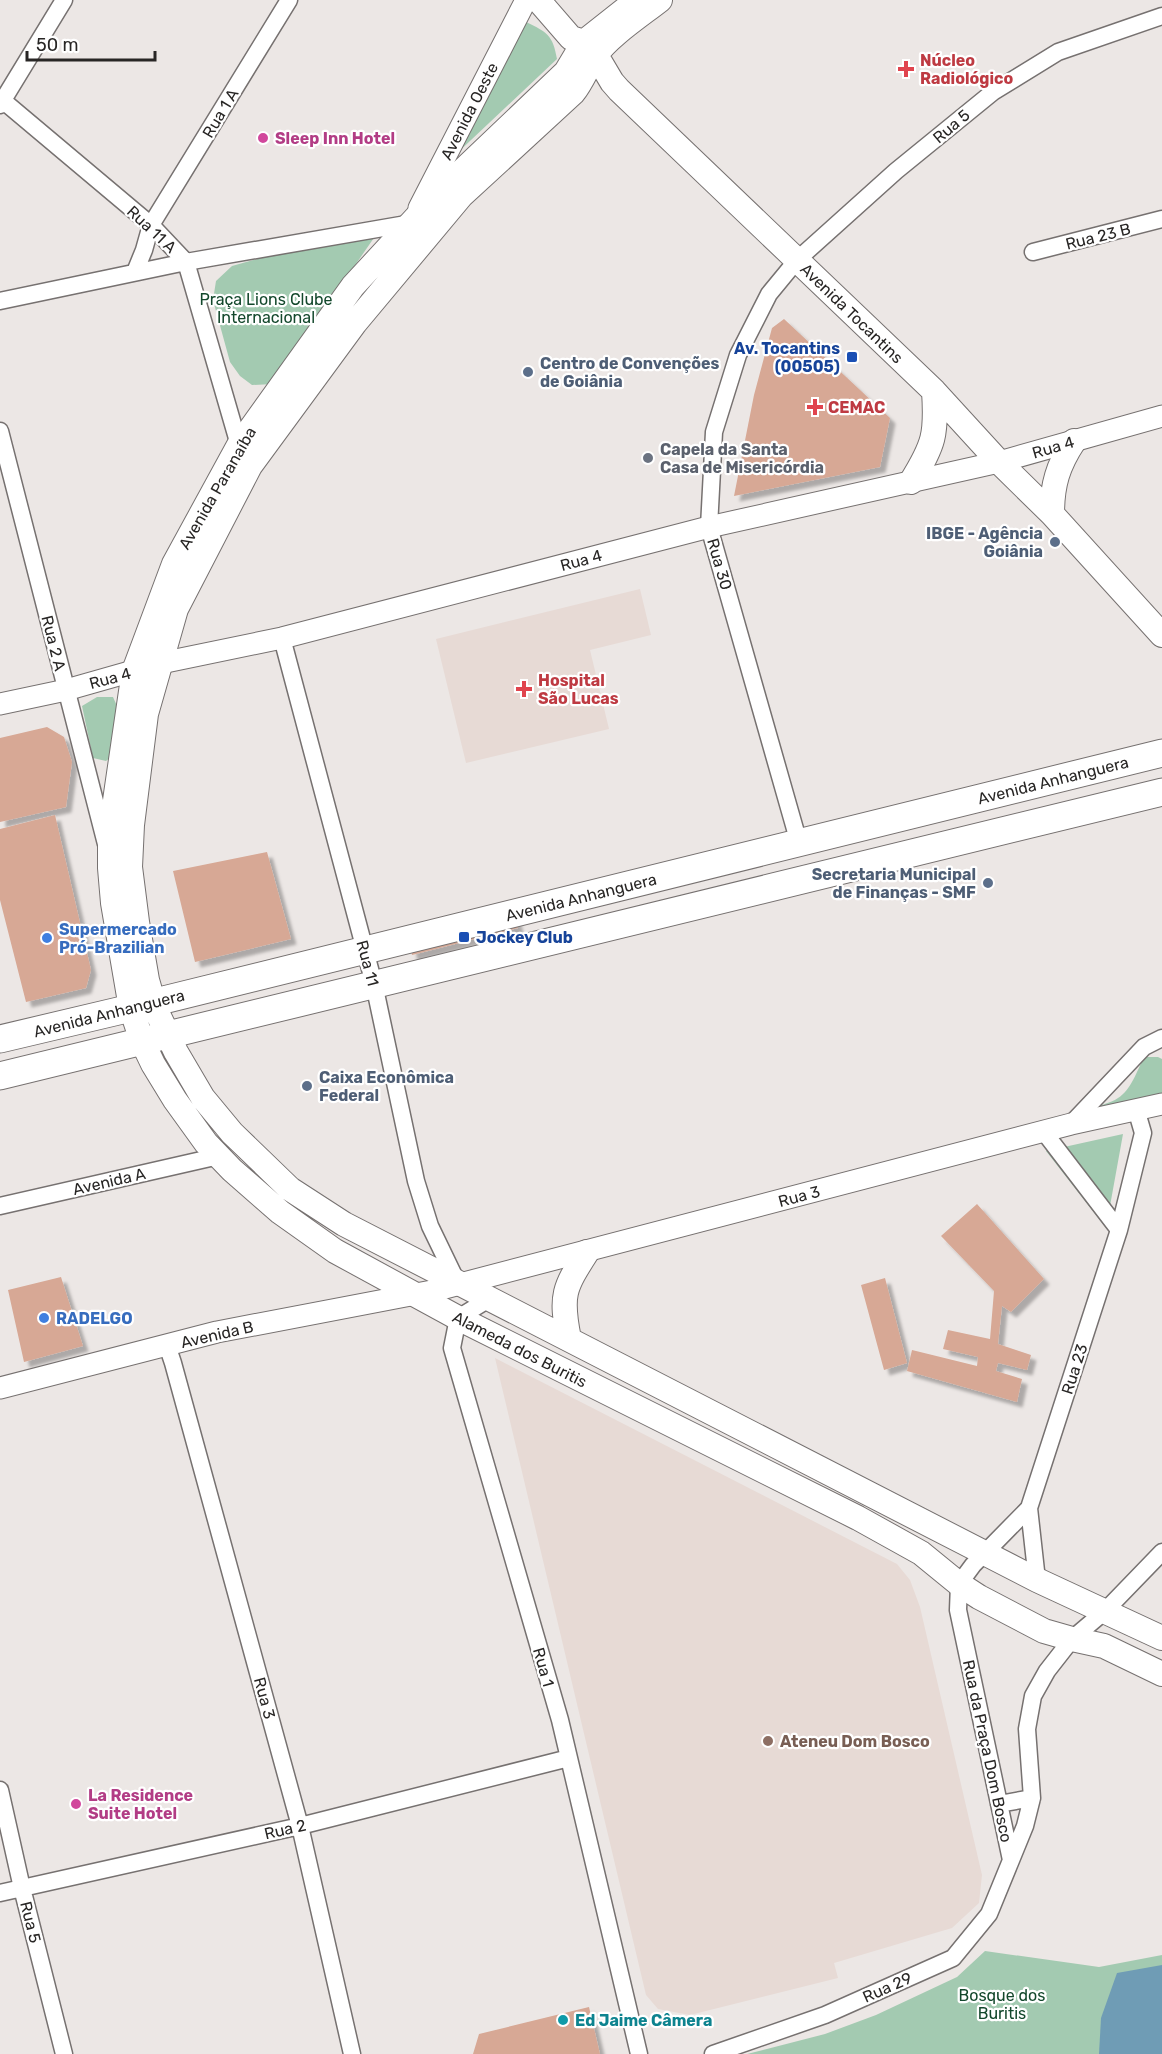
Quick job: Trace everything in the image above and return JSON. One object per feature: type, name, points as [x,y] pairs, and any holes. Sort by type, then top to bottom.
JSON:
[{"type":"main road","name":"Avenida Tocantins","points":[[538,0],[571,38],[590,48],[619,90],[934,391],[999,462],[1052,514],[1162,635]]},
{"type":"main road","name":"Avenida Paranaíba","points":[[155,1038],[142,1005],[111,892],[109,856],[134,671],[174,564],[239,445],[353,286],[438,194],[566,72],[637,0]]},
{"type":"main road","name":"Avenida Paranaíba","points":[[142,1005],[147,980],[132,894],[130,852],[132,825],[146,714],[176,609],[250,466],[355,323],[453,205],[580,85],[590,48],[624,27],[660,0]]},
{"type":"main road","points":[[911,482],[928,454],[936,423],[934,391]]},
{"type":"main road","points":[[1052,514],[1052,494],[1056,475],[1063,457],[1074,441]]},
{"type":"main road","name":"Avenida Anhanguera","points":[[0,1039],[1162,753]]},
{"type":"main road","points":[[0,1076],[1162,792]]},
{"type":"main road","name":"Alameda dos Buritis","points":[[155,1038],[175,1100],[195,1129],[219,1156],[280,1212],[335,1251],[437,1290],[489,1299],[1037,1580],[1162,1638]]},
{"type":"main road","name":"Alameda dos Buritis","points":[[155,1038],[186,1070],[214,1114],[290,1189],[437,1290],[458,1318],[858,1518],[914,1549],[959,1584],[1044,1631],[1072,1640],[1104,1646],[1162,1674]]},
{"type":"main road","points":[[569,1339],[564,1298],[568,1282],[587,1252]]},
{"type":"street","points":[[1,101],[64,0]]},
{"type":"street","name":"Rua 1 A","points":[[135,272],[151,225],[289,0]]},
{"type":"street","name":"Avenida Oeste","points":[[412,222],[526,0]]},
{"type":"street","name":"Rua 5","points":[[797,260],[896,171],[993,92],[1058,52],[1162,16]]},
{"type":"street","name":"Rua 11 A","points":[[1,101],[151,225],[186,262],[239,445]]},
{"type":"street","name":"Rua 23 B","points":[[1033,252],[1162,219]]},
{"type":"street","points":[[0,301],[186,262],[412,222]]},
{"type":"street","name":"Rua 30","points":[[797,260],[769,294],[738,355],[714,432],[709,527],[800,843]]},
{"type":"street","name":"Rua 4","points":[[0,704],[66,690],[161,663],[282,639],[709,527],[999,462],[1162,416]]},
{"type":"street","name":"Rua 2 A","points":[[0,431],[109,856]]},
{"type":"street","name":"Rua 11","points":[[282,639],[374,984],[416,1181],[430,1226],[437,1290]]},
{"type":"street","points":[[1071,1124],[1144,1047],[1162,1038]]},
{"type":"street","name":"Rua 3","points":[[437,1290],[1071,1124],[1162,1104]]},
{"type":"street","name":"Rua 23","points":[[1037,1580],[1029,1508],[1119,1230],[1143,1133],[1136,1109]]},
{"type":"street","points":[[1044,1132],[1119,1230]]},
{"type":"street","name":"Avenida A","points":[[0,1206],[219,1156]]},
{"type":"street","name":"Avenida B","points":[[0,1388],[217,1332],[437,1290]]},
{"type":"street","points":[[458,1318],[489,1299]]},
{"type":"street","name":"Rua 1","points":[[458,1318],[452,1348],[560,1720],[639,2054]]},
{"type":"street","name":"Rua 3","points":[[166,1346],[173,1362],[300,1826],[352,2054]]},
{"type":"street","name":"Rua 23","points":[[986,1553],[1029,1508]]},
{"type":"street","points":[[1072,1640],[1106,1611],[1162,1552]]},
{"type":"street","points":[[959,1584],[986,1553]]},
{"type":"street","name":"Rua da Praça Dom Bosco","points":[[959,1584],[958,1610],[1012,1861]]},
{"type":"street","name":"Rua da Praça Dom Bosco","points":[[1012,1861],[1025,1826],[1032,1798],[1027,1729],[1033,1696],[1047,1671],[1072,1640]]},
{"type":"street","name":"Rua 2","points":[[0,1893],[300,1826],[569,1758]]},
{"type":"street","name":"Rua 5","points":[[0,1790],[64,2054]]},
{"type":"street","points":[[999,1804],[1032,1798]]},
{"type":"street","name":"Rua 29","points":[[713,2054],[825,2015],[953,1958],[989,1914],[1012,1861]]},
{"type":"shaded area","name":"Hospital São Lucas","points":[[640,589],[651,635],[590,650],[609,729],[466,763],[436,639]]},
{"type":"shaded area","name":"Ateneu Dom Bosco","points":[[495,1358],[897,1564],[910,1580],[920,1607],[982,1875],[979,1903],[952,1928],[834,1963],[838,1978],[690,2015],[658,2009],[646,1995]]},
{"type":"green space","points":[[526,22],[548,35],[557,59],[453,157]]},
{"type":"green space","name":"Praça Lions Clube Internacional","points":[[378,232],[273,384],[252,385],[240,376],[230,362],[213,300],[216,281],[232,266],[315,243]]},
{"type":"green space","points":[[97,697],[113,697],[117,706],[111,757],[106,761],[93,758],[82,706]]},
{"type":"green space","points":[[1144,1057],[1162,1059],[1162,1096],[1093,1112],[1098,1107],[1123,1095]]},
{"type":"green space","points":[[1123,1134],[1106,1228],[1046,1151]]},
{"type":"green space","name":"Bosque dos Buritis","points":[[985,1951],[1099,1967],[1162,1955],[1162,2054],[747,2054],[825,2034],[876,2015],[957,1977]]},
{"type":"water","points":[[1162,1965],[1162,2054],[1099,2054],[1101,2018],[1117,1973]]},
{"type":"building","name":"CEMAC","points":[[784,319],[890,418],[880,467],[734,496],[754,395],[772,328]]},
{"type":"building","points":[[47,727],[64,737],[72,762],[66,807],[0,822],[0,738]]},
{"type":"building","name":"Supermercado Pró-Brazilian","points":[[55,815],[91,970],[86,988],[26,1002],[0,900],[0,829]]},
{"type":"building","points":[[267,852],[291,939],[195,962],[173,871]]},
{"type":"building","name":"Jockey Club","points":[[516,919],[518,928],[412,955],[410,945]]},
{"type":"building","points":[[977,1204],[1044,1279],[1011,1312],[1002,1306],[998,1344],[1031,1355],[1027,1370],[998,1363],[996,1371],[1022,1379],[1017,1402],[907,1371],[912,1350],[977,1366],[978,1357],[943,1349],[948,1330],[990,1339],[994,1291],[941,1236]]},
{"type":"building","name":"RADELGO","points":[[61,1277],[83,1346],[24,1362],[8,1290]]},
{"type":"building","points":[[885,1278],[907,1363],[884,1370],[861,1285]]},
{"type":"building","name":"Ed Jaime Câmera","points":[[589,2007],[600,2054],[473,2054],[479,2034]]},
{"type":"place","name":"Núcleo Radiológico","points":[[906,69]]},
{"type":"place","name":"Sleep Inn Hotel","points":[[263,138]]},
{"type":"place","name":"Av. Tocantins (00505)","points":[[852,357]]},
{"type":"place","name":"Centro de Convenções de Goiânia","points":[[528,372]]},
{"type":"place","name":"CEMAC","points":[[815,407]]},
{"type":"place","name":"Capela da Santa Casa de Misericórdia","points":[[648,458]]},
{"type":"place","name":"IBGE - Agência Goiânia","points":[[1055,542]]},
{"type":"place","name":"Hospital São Lucas","points":[[524,689]]},
{"type":"place","name":"Secretaria Municipal de Finanças - SMF","points":[[988,883]]},
{"type":"place","name":"Jockey Club","points":[[464,937]]},
{"type":"place","name":"Supermercado Pró-Brazilian","points":[[47,938]]},
{"type":"place","name":"Caixa Econômica Federal","points":[[307,1086]]},
{"type":"place","name":"RADELGO","points":[[44,1318]]},
{"type":"place","name":"Ateneu Dom Bosco","points":[[768,1741]]},
{"type":"place","name":"La Residence Suite Hotel","points":[[76,1804]]},
{"type":"place","name":"Ed Jaime Câmera","points":[[563,2020]]}]
